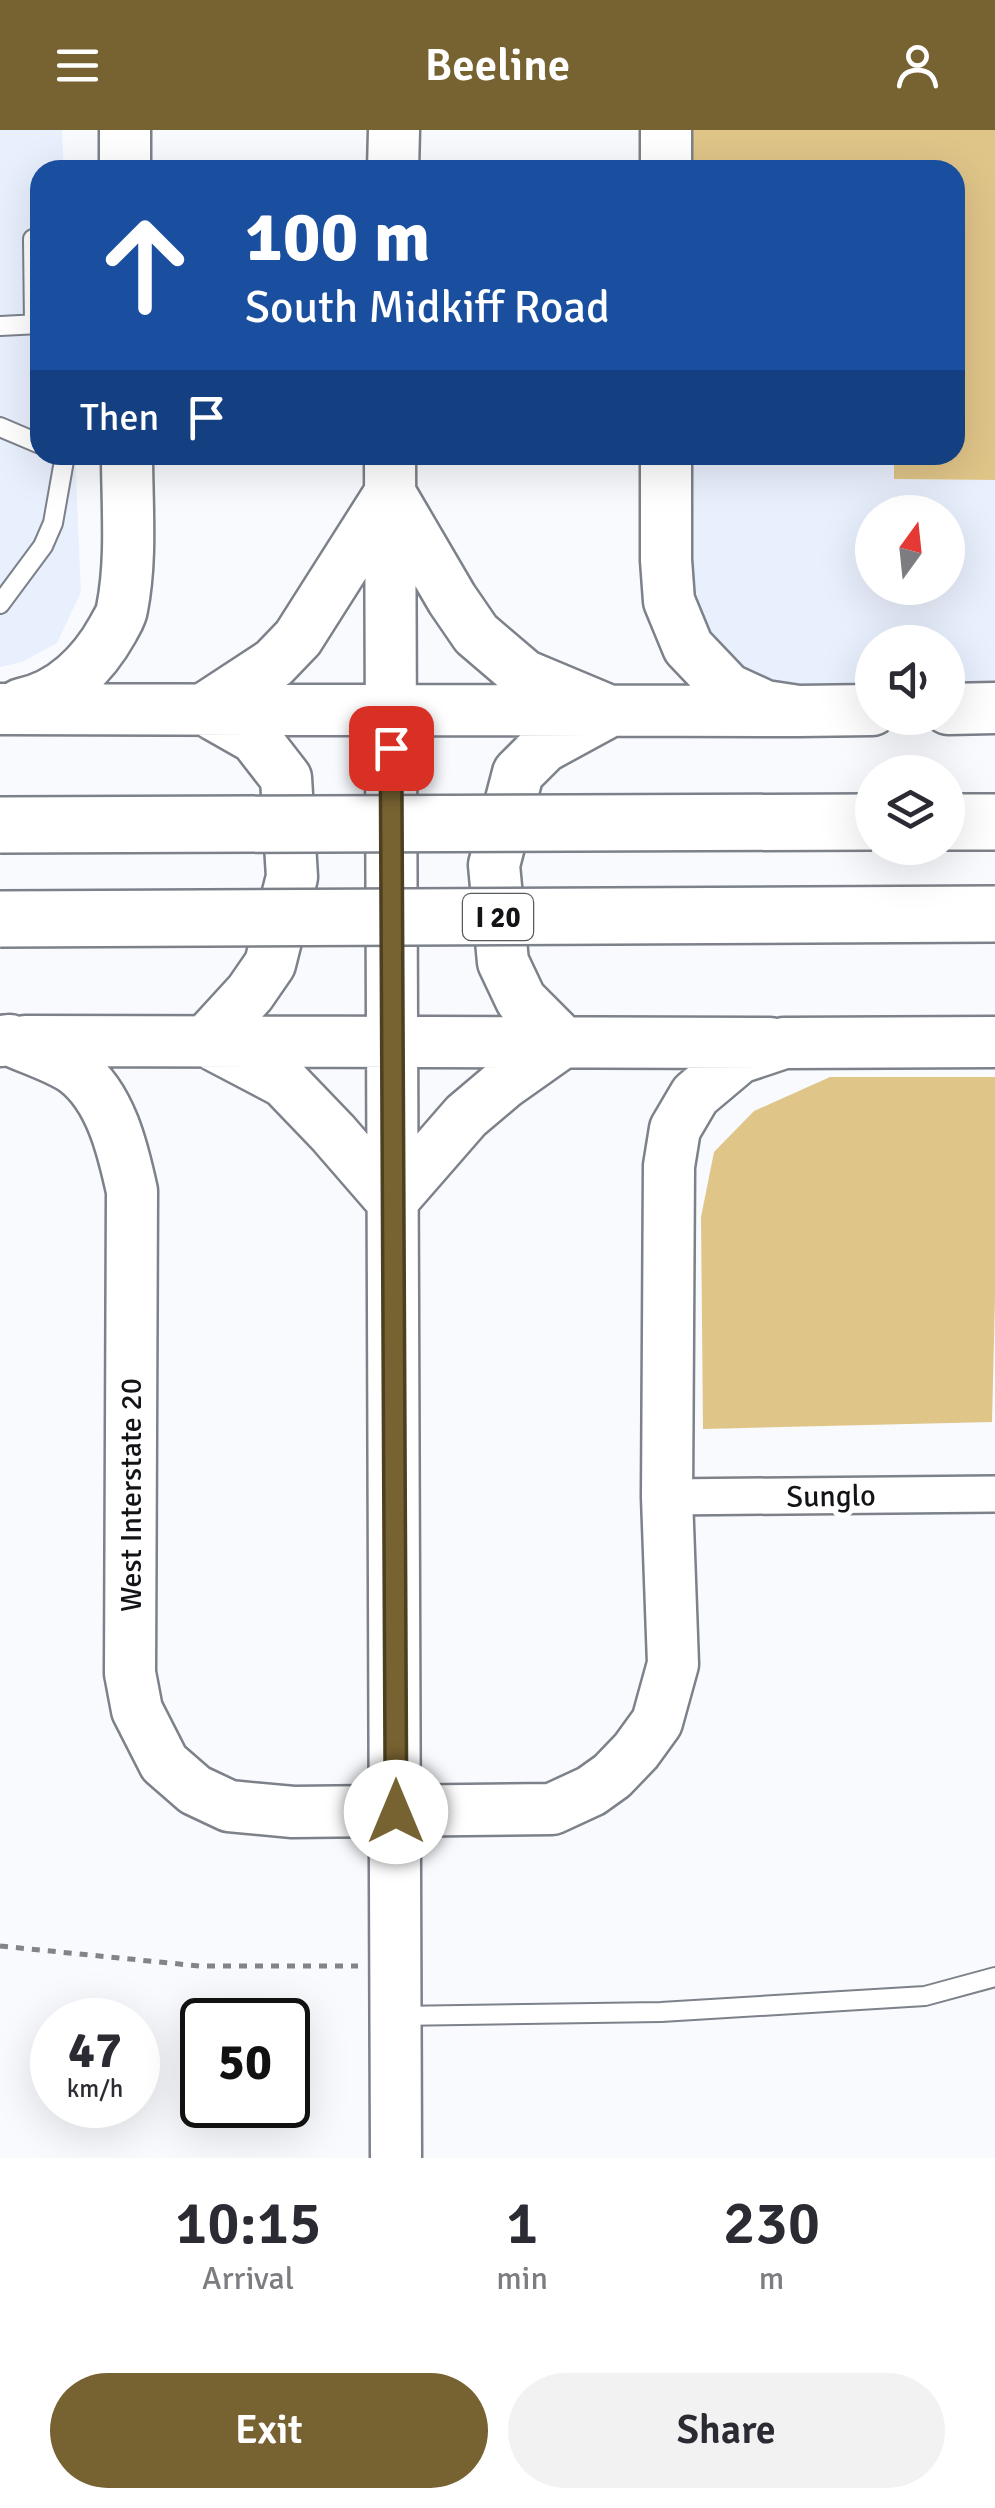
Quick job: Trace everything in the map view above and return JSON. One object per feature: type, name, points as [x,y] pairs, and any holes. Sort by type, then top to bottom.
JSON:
[{"type":"highway","points":[[0,826],[855,822]]},
{"type":"highway","points":[[965,822],[995,822]]},
{"type":"highway","name":"I 20","points":[[0,919],[995,914]]},
{"type":"main road","points":[[125,130],[126,160]]},
{"type":"main road","points":[[394,130],[394,160]]},
{"type":"main road","points":[[666,130],[666,160]]},
{"type":"main road","points":[[0,709],[60,690],[86,668],[122,612],[127,554],[127,465]]},
{"type":"main road","points":[[666,465],[669,600],[688,647],[728,689],[765,706],[798,711]]},
{"type":"main road","points":[[204,710],[274,662],[298,638],[390,474]]},
{"type":"main road","points":[[390,474],[452,598],[476,634],[524,676],[610,711]]},
{"type":"main road","points":[[390,474],[396,2158]]},
{"type":"main road","points":[[965,709],[995,708]]},
{"type":"main road","points":[[0,709],[855,710]]},
{"type":"main road","points":[[204,710],[255,738],[286,778],[292,877],[270,964],[250,993],[206,1041]]},
{"type":"main road","points":[[563,1042],[521,1000],[503,962],[494,865],[518,774],[544,746],[610,711]]},
{"type":"main road","points":[[5,1040],[995,1042]]},
{"type":"main road","name":"West Interstate 20","points":[[5,1040],[74,1069],[93,1089],[123,1148],[132,1191],[130,1674],[137,1710],[148,1735],[164,1763],[196,1790],[229,1806],[293,1812],[552,1809],[591,1791],[636,1751],[657,1722],[673,1664],[667,1497]]},
{"type":"main road","points":[[206,1041],[284,1082],[392,1201]]},
{"type":"main road","points":[[392,1201],[466,1116],[563,1042]]},
{"type":"main road","points":[[667,1497],[669,1166],[675,1129],[695,1095],[722,1070],[739,1058],[784,1043]]},
{"type":"street","name":"Sunglo","points":[[667,1497],[995,1494]]},
{"type":"lane","points":[[0,326],[30,324]]},
{"type":"lane","points":[[0,428],[30,440]]},
{"type":"lane","points":[[0,604],[43,546],[53,524],[63,465]]},
{"type":"lane","points":[[396,2016],[661,2012],[925,1996],[995,1977]]},
{"type":"path","points":[[0,1946],[199,1966],[396,1966]]},
{"type":"shaded area","points":[[0,130],[62,130],[64,160],[30,160],[30,465],[75,465],[81,592],[57,643],[22,662],[0,667]]},
{"type":"shaded area","points":[[686,130],[995,130],[995,480],[894,479],[894,465],[965,465],[965,160],[684,160]]},
{"type":"shaded area","points":[[678,465],[894,465],[895,479],[995,480],[995,685],[965,686],[965,625],[855,625],[855,687],[791,685],[734,669],[687,613]]},
{"type":"shaded area","points":[[830,1077],[995,1077],[992,1422],[703,1429],[701,1217],[714,1152],[754,1111]]},
{"type":"route","points":[[391,748],[396,1812]]}]
